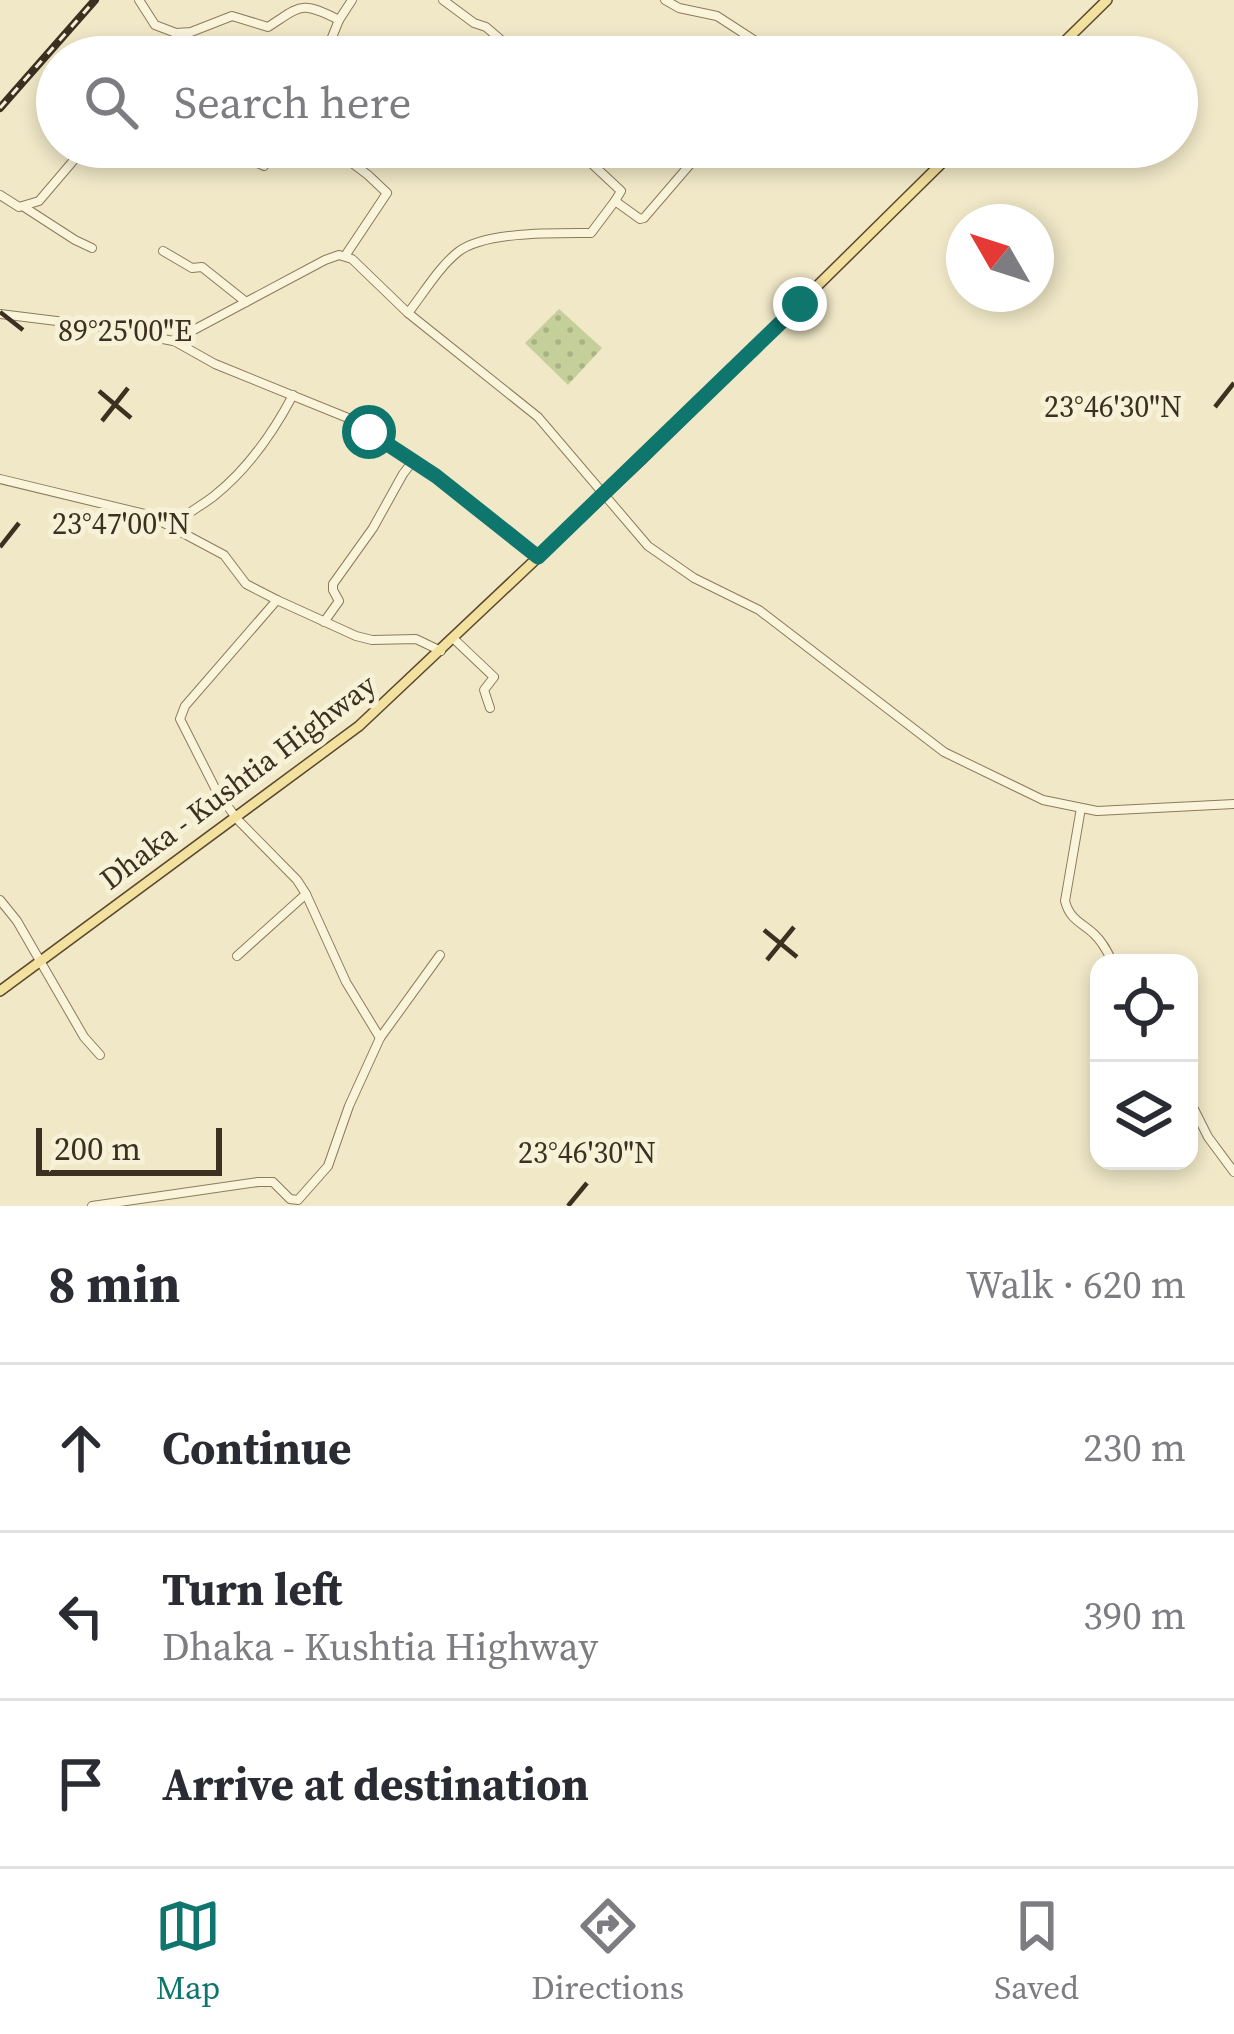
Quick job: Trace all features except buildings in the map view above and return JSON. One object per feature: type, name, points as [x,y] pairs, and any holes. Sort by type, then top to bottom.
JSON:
[{"type":"main road","points":[[1070,36],[1107,0]]},
{"type":"main road","name":"Dhaka - Kushtia Highway","points":[[0,991],[359,726],[442,651],[937,168]]},
{"type":"street","points":[[139,0],[155,25],[176,33],[232,16],[268,27],[301,5],[339,20]]},
{"type":"street","points":[[333,36],[352,0]]},
{"type":"street","points":[[443,0],[496,36]]},
{"type":"street","points":[[665,0],[717,16],[748,36]]},
{"type":"street","points":[[0,195],[23,206],[44,197],[68,168]]},
{"type":"street","points":[[345,256],[387,193],[359,168]]},
{"type":"street","points":[[408,313],[465,247],[512,236],[591,233],[621,191],[596,168]]},
{"type":"street","points":[[615,201],[644,218],[687,168]]},
{"type":"street","points":[[23,206],[92,248]]},
{"type":"street","points":[[164,251],[192,268],[202,267],[246,302]]},
{"type":"street","points":[[173,340],[325,260],[352,259],[408,313],[538,417],[648,546],[694,578],[760,610],[944,752],[1042,800],[1097,811],[1234,804]]},
{"type":"street","points":[[0,314],[173,340],[215,364],[348,418],[455,490],[538,557]]},
{"type":"street","points":[[174,526],[222,489],[269,438],[293,395]]},
{"type":"street","points":[[324,622],[339,601],[333,584],[374,528],[413,461]]},
{"type":"street","points":[[0,479],[149,515],[224,555],[246,584],[324,622],[372,640],[416,639],[442,651]]},
{"type":"street","points":[[277,600],[185,706],[180,719],[236,818],[306,894],[346,982],[380,1038]]},
{"type":"street","points":[[454,639],[494,677],[484,689],[490,708]]},
{"type":"street","points":[[1081,808],[1068,912],[1108,954]]},
{"type":"street","points":[[237,956],[306,894]]},
{"type":"street","points":[[0,900],[84,1037],[100,1055]]},
{"type":"street","points":[[92,1206],[258,1182],[274,1182],[290,1199],[298,1200],[328,1166],[380,1038],[440,955]]},
{"type":"street","points":[[1198,1117],[1234,1172]]},
{"type":"green space","points":[[559,309],[602,348],[568,385],[525,343]]},
{"type":"railway","points":[[63,36],[95,0]]},
{"type":"railway","points":[[0,108],[36,67]]},
{"type":"route","points":[[369,432],[436,476],[538,557],[800,304]]}]
